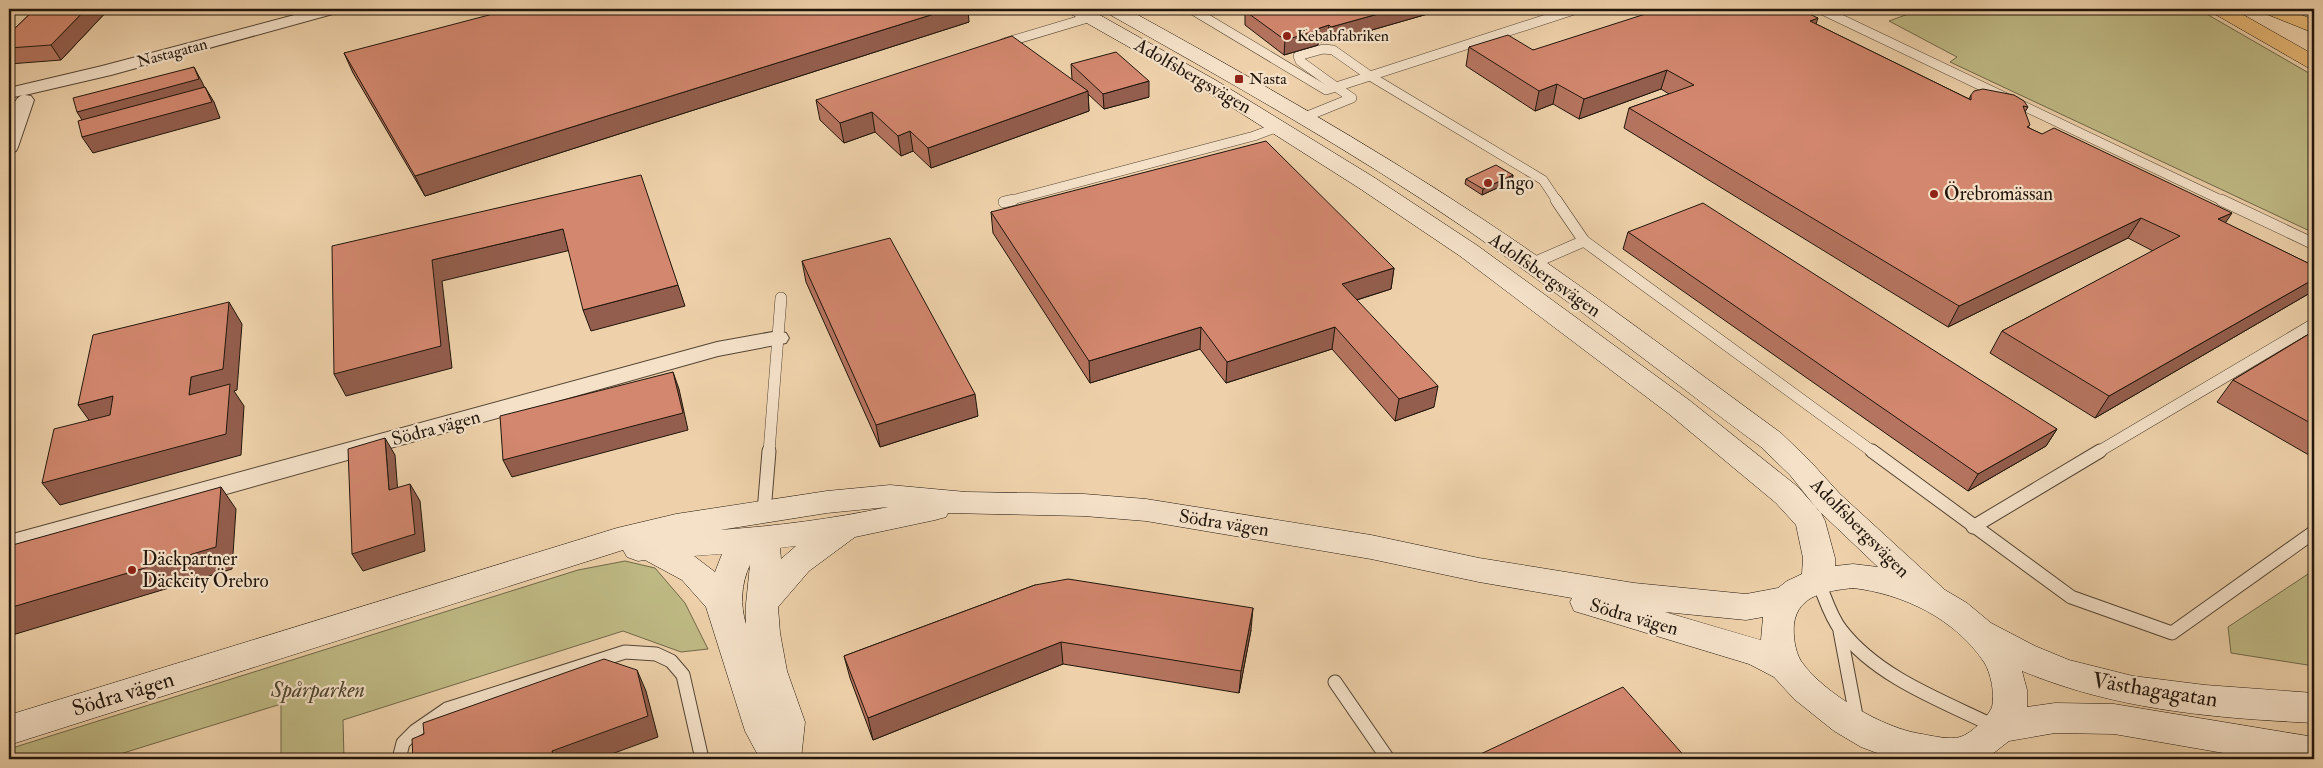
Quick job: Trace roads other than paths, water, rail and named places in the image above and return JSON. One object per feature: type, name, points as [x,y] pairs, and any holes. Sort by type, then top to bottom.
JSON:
[{"type":"highway","points":[[2220,9],[2314,63]]},
{"type":"highway","points":[[2271,9],[2314,28]]},
{"type":"highway","points":[[2308,9],[2314,11]]},
{"type":"main road","points":[[1084,13],[1117,9]]},
{"type":"main road","name":"Adolfsbergsvägen","points":[[1117,9],[1305,117],[1466,219],[1531,264],[1771,440],[1800,468],[1829,502],[1934,600]]},
{"type":"main road","name":"Adolfsbergsvägen","points":[[1084,13],[1278,127],[1375,188],[1503,276],[1679,407],[1787,495],[1810,521],[1818,558],[1818,582]]},
{"type":"main road","points":[[1278,127],[1305,117]]},
{"type":"main road","points":[[1503,276],[1531,264]]},
{"type":"main road","name":"Södra vägen","points":[[553,561],[647,548],[762,525],[827,502],[890,496],[966,503],[1084,505],[1146,510],[1372,546],[1479,570],[1634,596],[1746,607],[1787,599]]},
{"type":"main road","name":"Södra vägen","points":[[9,730],[617,540],[676,526],[853,526],[966,503]]},
{"type":"main road","points":[[762,525],[766,550],[762,633],[770,671],[787,722],[783,759]]},
{"type":"main road","points":[[725,610],[727,586],[734,562],[762,525]]},
{"type":"main road","points":[[762,604],[800,558],[819,544],[853,526]]},
{"type":"main road","points":[[647,548],[672,559],[706,580],[716,592],[725,610],[763,731],[779,759]]},
{"type":"main road","name":"Södra vägen","points":[[1479,570],[1759,653],[1787,667]]},
{"type":"main road","points":[[1883,759],[1858,729],[1811,693],[1787,667],[1776,635],[1778,623],[1787,599],[1799,590],[1832,578],[1870,576],[1894,582],[1934,600],[1959,616],[1990,644],[2001,660],[2010,690],[2010,706],[1985,744]]},
{"type":"main road","name":"Västhagagatan","points":[[1975,630],[2030,659],[2067,674],[2117,687],[2173,696],[2314,708]]},
{"type":"main road","name":"Västhagagatan","points":[[1858,729],[1880,740],[1920,750],[1959,753],[2055,718],[2114,719],[2314,753]]},
{"type":"street","name":"Nastagatan","points":[[17,97],[105,71],[334,9]]},
{"type":"street","points":[[9,147],[17,97]]},
{"type":"street","name":"Södra vägen","points":[[9,545],[717,349],[778,338]]},
{"type":"lane","points":[[1191,9],[1326,90],[1577,9]]},
{"type":"lane","points":[[1820,9],[2314,244]]},
{"type":"lane","points":[[997,45],[1084,13]]},
{"type":"lane","points":[[1305,117],[1352,98],[1300,61],[1298,56],[1323,49],[1333,50],[1370,76],[1543,180],[1584,241],[2071,598],[2172,633],[2314,532]]},
{"type":"lane","points":[[1004,202],[1254,136],[1278,127]]},
{"type":"lane","points":[[1531,264],[1584,241]]},
{"type":"lane","points":[[762,525],[781,298]]},
{"type":"lane","points":[[1973,527],[2314,324]]},
{"type":"lane","points":[[1818,582],[1840,630],[1858,729]]},
{"type":"lane","points":[[1840,630],[1860,651],[1909,684],[1985,744]]},
{"type":"lane","points":[[398,759],[403,743],[435,716],[447,709],[626,652],[656,654],[671,661],[683,674],[702,759]]},
{"type":"lane","points":[[1335,682],[1388,759]]},
{"type":"place","name":"Kebabfabriken","points":[[1287,36]]},
{"type":"place","name":"Nasta","points":[[1239,79]]},
{"type":"place","name":"Ingo","points":[[1488,183]]},
{"type":"place","name":"Örebromässan","points":[[1934,194]]},
{"type":"place","name":"Däckpartner Däckcity Örebro","points":[[132,570]]},
{"type":"park label","name":"Spårparken","points":[[318,690]]}]
